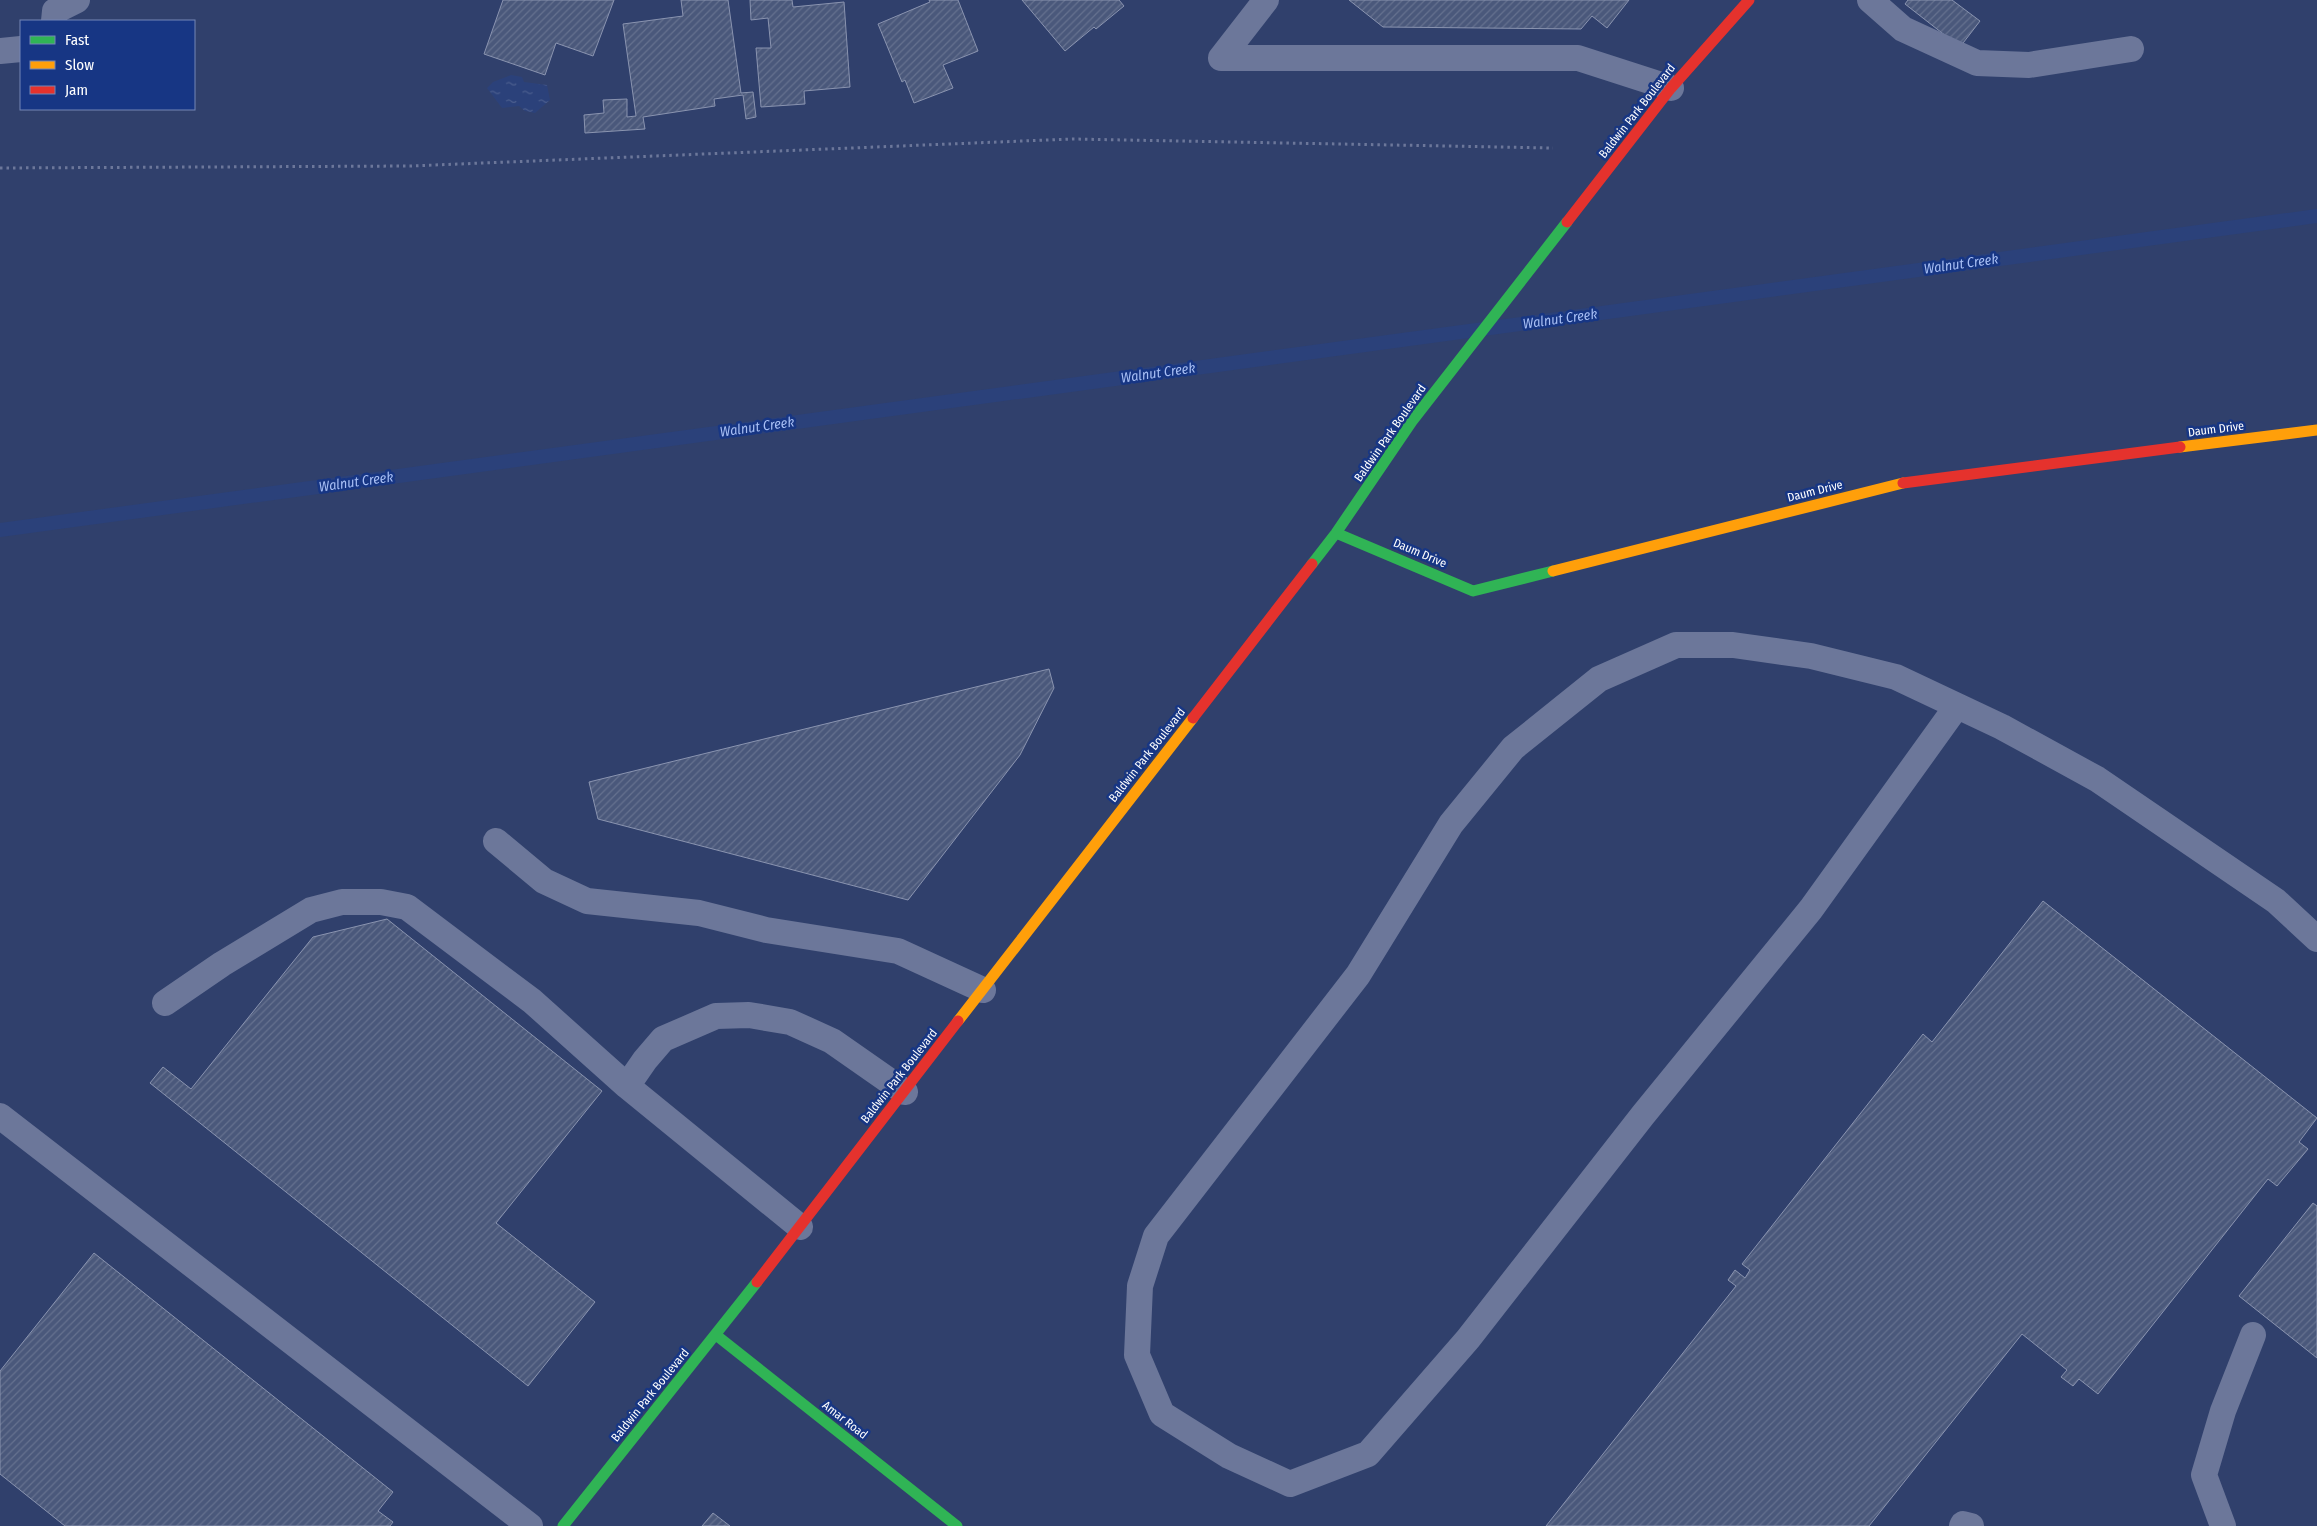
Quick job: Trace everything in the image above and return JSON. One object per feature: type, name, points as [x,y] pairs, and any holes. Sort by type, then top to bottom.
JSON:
[{"type":"main road","name":"Baldwin Park Boulevard","points":[[563,1526],[716,1335],[905,1092],[1364,495],[1413,420],[1671,88],[1749,0]]},
{"type":"main road","name":"Daum Drive","points":[[1336,532],[1473,591],[1912,481],[2317,430]]},
{"type":"main road","name":"Amar Road","points":[[716,1335],[957,1526]]},
{"type":"lane","points":[[54,20],[55,11],[78,0]]},
{"type":"lane","points":[[1266,0],[1221,58],[1578,58],[1671,88]]},
{"type":"lane","points":[[1870,0],[1903,29],[1977,63],[2029,65],[2131,49]]},
{"type":"lane","points":[[0,51],[20,49]]},
{"type":"lane","points":[[1957,706],[1811,909],[1644,1115],[1468,1339],[1368,1454],[1290,1484],[1229,1456],[1162,1414],[1137,1355],[1140,1286],[1156,1236],[1358,975],[1451,824],[1513,748],[1599,679],[1676,645],[1733,645],[1811,656],[1896,678],[1957,706],[2002,727],[2097,779],[2276,901],[2317,939]]},
{"type":"lane","points":[[496,841],[544,881],[587,901],[699,913],[766,930],[898,950],[983,990]]},
{"type":"lane","points":[[165,1003],[222,964],[311,910],[342,902],[381,902],[406,907],[532,1001],[627,1086],[800,1227]]},
{"type":"lane","points":[[627,1086],[645,1060],[663,1039],[716,1016],[749,1015],[790,1022],[832,1041],[905,1092]]},
{"type":"lane","points":[[0,1116],[530,1526]]},
{"type":"lane","points":[[2223,1526],[2204,1475],[2223,1411],[2253,1335]]},
{"type":"lane","points":[[1962,1526],[1964,1524],[1971,1526]]},
{"type":"path","points":[[0,168],[410,166],[1072,139],[1553,148]]},
{"type":"water","points":[[511,75],[522,77],[524,82],[547,85],[550,100],[535,113],[525,111],[519,106],[502,108],[487,88],[493,82]]},
{"type":"building","points":[[503,0],[614,0],[593,56],[556,43],[545,75],[484,54]]},
{"type":"building","points":[[681,0],[728,0],[741,93],[753,92],[756,117],[746,119],[743,95],[714,99],[715,106],[643,117],[645,129],[585,133],[584,115],[604,113],[603,100],[627,99],[627,117],[636,116],[623,24],[683,16]]},
{"type":"building","points":[[750,0],[792,0],[793,7],[844,2],[850,87],[804,91],[805,104],[761,107],[756,48],[771,48],[768,18],[751,20]]},
{"type":"building","points":[[929,0],[958,0],[978,51],[943,65],[953,88],[914,103],[905,80],[902,82],[878,24],[930,2]]},
{"type":"building","points":[[1022,0],[1119,0],[1124,6],[1065,51]]},
{"type":"building","points":[[1349,0],[1629,0],[1607,28],[1592,16],[1581,29],[1383,27]]},
{"type":"building","points":[[1908,0],[1952,0],[1980,21],[1960,47],[1905,4]]},
{"type":"building","points":[[1049,669],[1054,688],[1020,755],[908,900],[598,819],[589,782]]},
{"type":"building","points":[[2043,901],[2317,1118],[2299,1142],[2308,1149],[2277,1186],[2268,1179],[2098,1394],[2079,1379],[2073,1386],[2061,1377],[2067,1370],[2022,1334],[1869,1526],[1546,1526],[1736,1286],[1728,1280],[1735,1270],[1745,1278],[1750,1270],[1742,1264],[1923,1034],[1932,1042]]},
{"type":"building","points":[[387,919],[602,1091],[496,1223],[595,1302],[528,1386],[150,1083],[163,1067],[191,1089],[313,937]]},
{"type":"building","points":[[2313,1203],[2317,1206],[2317,1358],[2239,1296]]},
{"type":"building","points":[[94,1253],[393,1492],[378,1511],[393,1522],[390,1526],[65,1526],[0,1474],[0,1371]]},
{"type":"building","points":[[713,1513],[730,1526],[702,1526]]},
{"type":"waterway","name":"Walnut Creek","points":[[0,530],[2317,216]]},
{"type":"traffic: fast","points":[[1312,564],[1336,533],[1413,420],[1567,222]]},
{"type":"traffic: fast","points":[[1336,533],[1473,591],[1553,571]]},
{"type":"traffic: fast","points":[[563,1526],[757,1282]]},
{"type":"traffic: fast","points":[[716,1335],[957,1526]]},
{"type":"traffic: slow","points":[[2180,447],[2317,430]]},
{"type":"traffic: slow","points":[[1553,571],[1903,483]]},
{"type":"traffic: slow","points":[[958,1021],[1193,718]]},
{"type":"traffic: jam","points":[[1567,222],[1671,88],[1749,0]]},
{"type":"traffic: jam","points":[[1903,483],[2180,447]]},
{"type":"traffic: jam","points":[[1193,718],[1312,564]]},
{"type":"traffic: jam","points":[[757,1282],[958,1021]]}]
